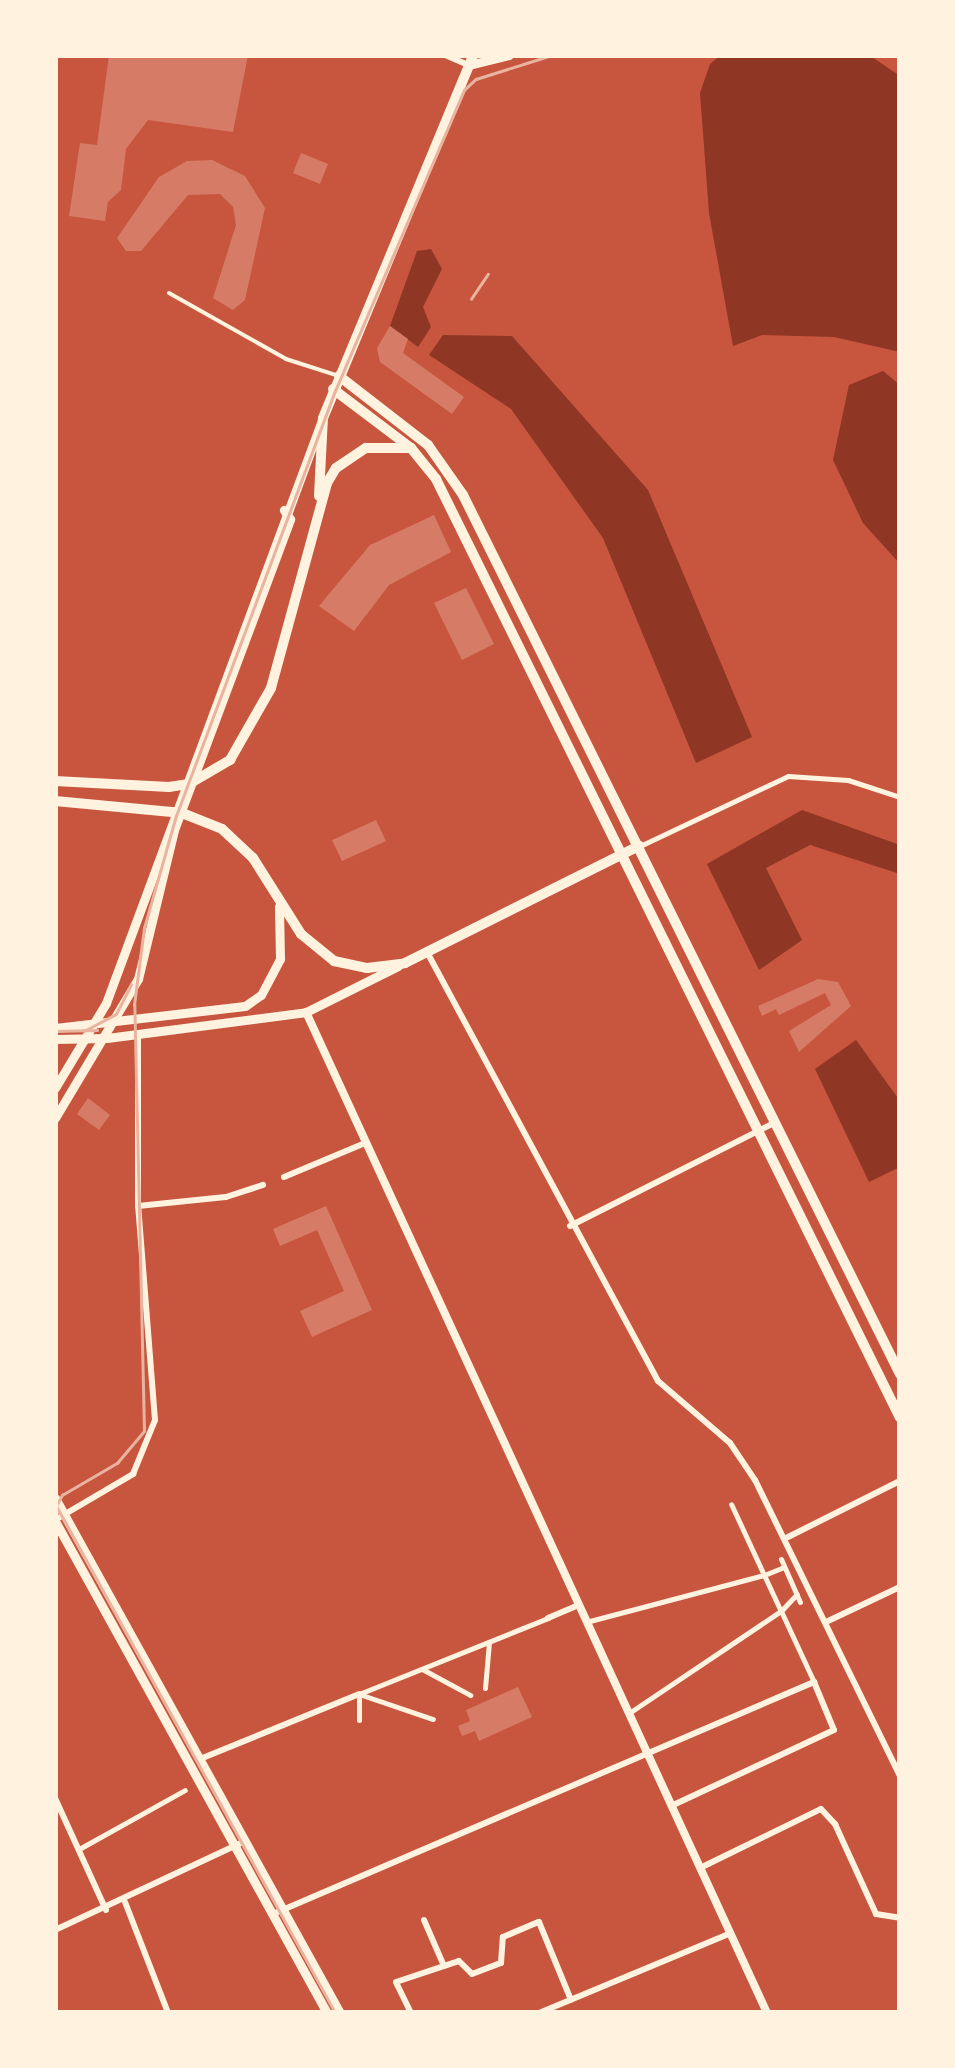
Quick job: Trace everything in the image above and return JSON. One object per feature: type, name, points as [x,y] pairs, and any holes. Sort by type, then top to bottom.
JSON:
[{"type":"main road","points":[[55,1088],[106,1003],[284,510],[471,60],[509,55]]},
{"type":"main road","points":[[338,376],[444,462],[900,1374]]},
{"type":"main road","points":[[333,389],[411,448],[436,479],[900,1418]]},
{"type":"main road","points":[[55,781],[188,784],[230,760],[272,688],[320,502],[323,418]]},
{"type":"main road","points":[[320,502],[350,457],[384,446],[411,448],[444,462]]},
{"type":"main road","points":[[55,1118],[107,1038],[138,979],[174,830],[290,520],[284,510]]},
{"type":"main road","points":[[55,800],[182,813],[222,828],[253,858],[280,906],[334,961],[366,968],[404,963]]},
{"type":"main road","points":[[55,1038],[107,1038],[306,1012],[639,846]]},
{"type":"main road","points":[[55,1028],[219,1014],[261,995],[280,959],[280,906]]},
{"type":"main road","points":[[55,1498],[58,1519],[241,1843],[327,2013]]},
{"type":"main road","points":[[58,1519],[199,1760],[241,1843]]},
{"type":"main road","points":[[278,1912],[340,2013]]},
{"type":"street","points":[[446,55],[471,60]]},
{"type":"street","points":[[639,846],[788,776],[848,780],[900,797]]},
{"type":"street","points":[[427,952],[570,1226],[658,1381],[730,1443],[788,1537],[900,1776]]},
{"type":"street","points":[[306,1012],[767,2013]]},
{"type":"street","points":[[58,1519],[133,1474],[155,1420],[138,1206],[138,1033]]},
{"type":"street","points":[[570,1226],[776,1122]]},
{"type":"street","points":[[284,1176],[365,1142]]},
{"type":"street","points":[[138,1206],[226,1198],[262,1185]]},
{"type":"street","points":[[788,1537],[900,1481]]},
{"type":"street","points":[[673,1805],[834,1730],[731,1504]]},
{"type":"street","points":[[629,1713],[798,1598],[781,1559]]},
{"type":"street","points":[[586,1622],[784,1567]]},
{"type":"street","points":[[828,1621],[900,1587]]},
{"type":"street","points":[[199,1760],[579,1606]]},
{"type":"street","points":[[485,1688],[489,1642]]},
{"type":"street","points":[[422,1668],[470,1695]]},
{"type":"street","points":[[278,1912],[650,1756],[814,1682]]},
{"type":"street","points":[[359,1694],[433,1719]]},
{"type":"street","points":[[359,1694],[359,1720]]},
{"type":"street","points":[[79,1849],[184,1790]]},
{"type":"street","points":[[55,1798],[106,1910]]},
{"type":"street","points":[[702,1867],[821,1808],[835,1824],[876,1914],[900,1918]]},
{"type":"street","points":[[55,1930],[125,1902],[241,1843]]},
{"type":"street","points":[[125,1902],[168,2013]]},
{"type":"street","points":[[424,1920],[444,1966]]},
{"type":"street","points":[[411,2013],[396,1982],[459,1961],[472,1974],[501,1963],[503,1937],[538,1922],[571,2000]]},
{"type":"street","points":[[539,2013],[732,1932]]},
{"type":"lane","points":[[169,293],[286,359],[338,376]]},
{"type":"shaded area","points":[[721,55],[869,55],[900,76],[900,352],[834,337],[762,335],[733,346],[709,213],[700,93],[710,64]]},
{"type":"shaded area","points":[[431,249],[442,269],[423,307],[431,327],[418,347],[390,326],[417,251]]},
{"type":"shaded area","points":[[443,335],[512,336],[648,490],[752,737],[696,763],[603,538],[511,409],[429,355]]},
{"type":"shaded area","points":[[883,371],[900,385],[900,564],[863,523],[833,460],[849,385]]},
{"type":"shaded area","points":[[802,810],[900,845],[900,874],[810,845],[766,868],[802,940],[759,970],[707,864]]},
{"type":"shaded area","points":[[856,1040],[900,1101],[900,1167],[869,1182],[815,1069]]},
{"type":"building","points":[[109,55],[248,55],[233,132],[148,120],[126,149],[121,190],[108,202],[105,221],[69,216],[80,143],[97,145]]},
{"type":"building","points":[[301,153],[328,164],[320,184],[293,173]]},
{"type":"building","points":[[212,160],[245,176],[265,208],[245,300],[233,310],[213,298],[236,225],[233,207],[220,194],[188,195],[141,251],[126,251],[117,238],[159,177],[187,161]]},
{"type":"building","points":[[390,326],[408,339],[403,353],[464,397],[452,414],[380,362],[377,348]]},
{"type":"building","points":[[434,515],[451,552],[389,585],[354,631],[319,606],[370,545]]},
{"type":"building","points":[[466,588],[494,644],[462,660],[434,603]]},
{"type":"building","points":[[376,820],[386,841],[342,861],[332,840]]},
{"type":"building","points":[[818,979],[838,982],[851,1006],[799,1052],[789,1031],[831,1005],[825,993],[779,1015],[776,1009],[762,1016],[758,1006]]},
{"type":"building","points":[[88,1098],[110,1115],[99,1130],[77,1114]]},
{"type":"building","points":[[326,1206],[372,1310],[312,1337],[300,1311],[344,1291],[317,1230],[280,1246],[273,1229]]},
{"type":"building","points":[[518,1687],[532,1717],[479,1741],[475,1731],[462,1736],[458,1726],[470,1721],[466,1710]]},
{"type":"tram line","points":[[335,2013],[56,1506],[62,1495],[117,1463],[144,1431],[134,1005],[144,928],[176,816],[335,391],[464,90],[476,79],[552,55]]},
{"type":"tram line","points":[[471,299],[488,274]]},
{"type":"tram line","points":[[84,1031],[116,1014],[131,985]]},
{"type":"tram line","points":[[55,1031],[97,1030]]}]
